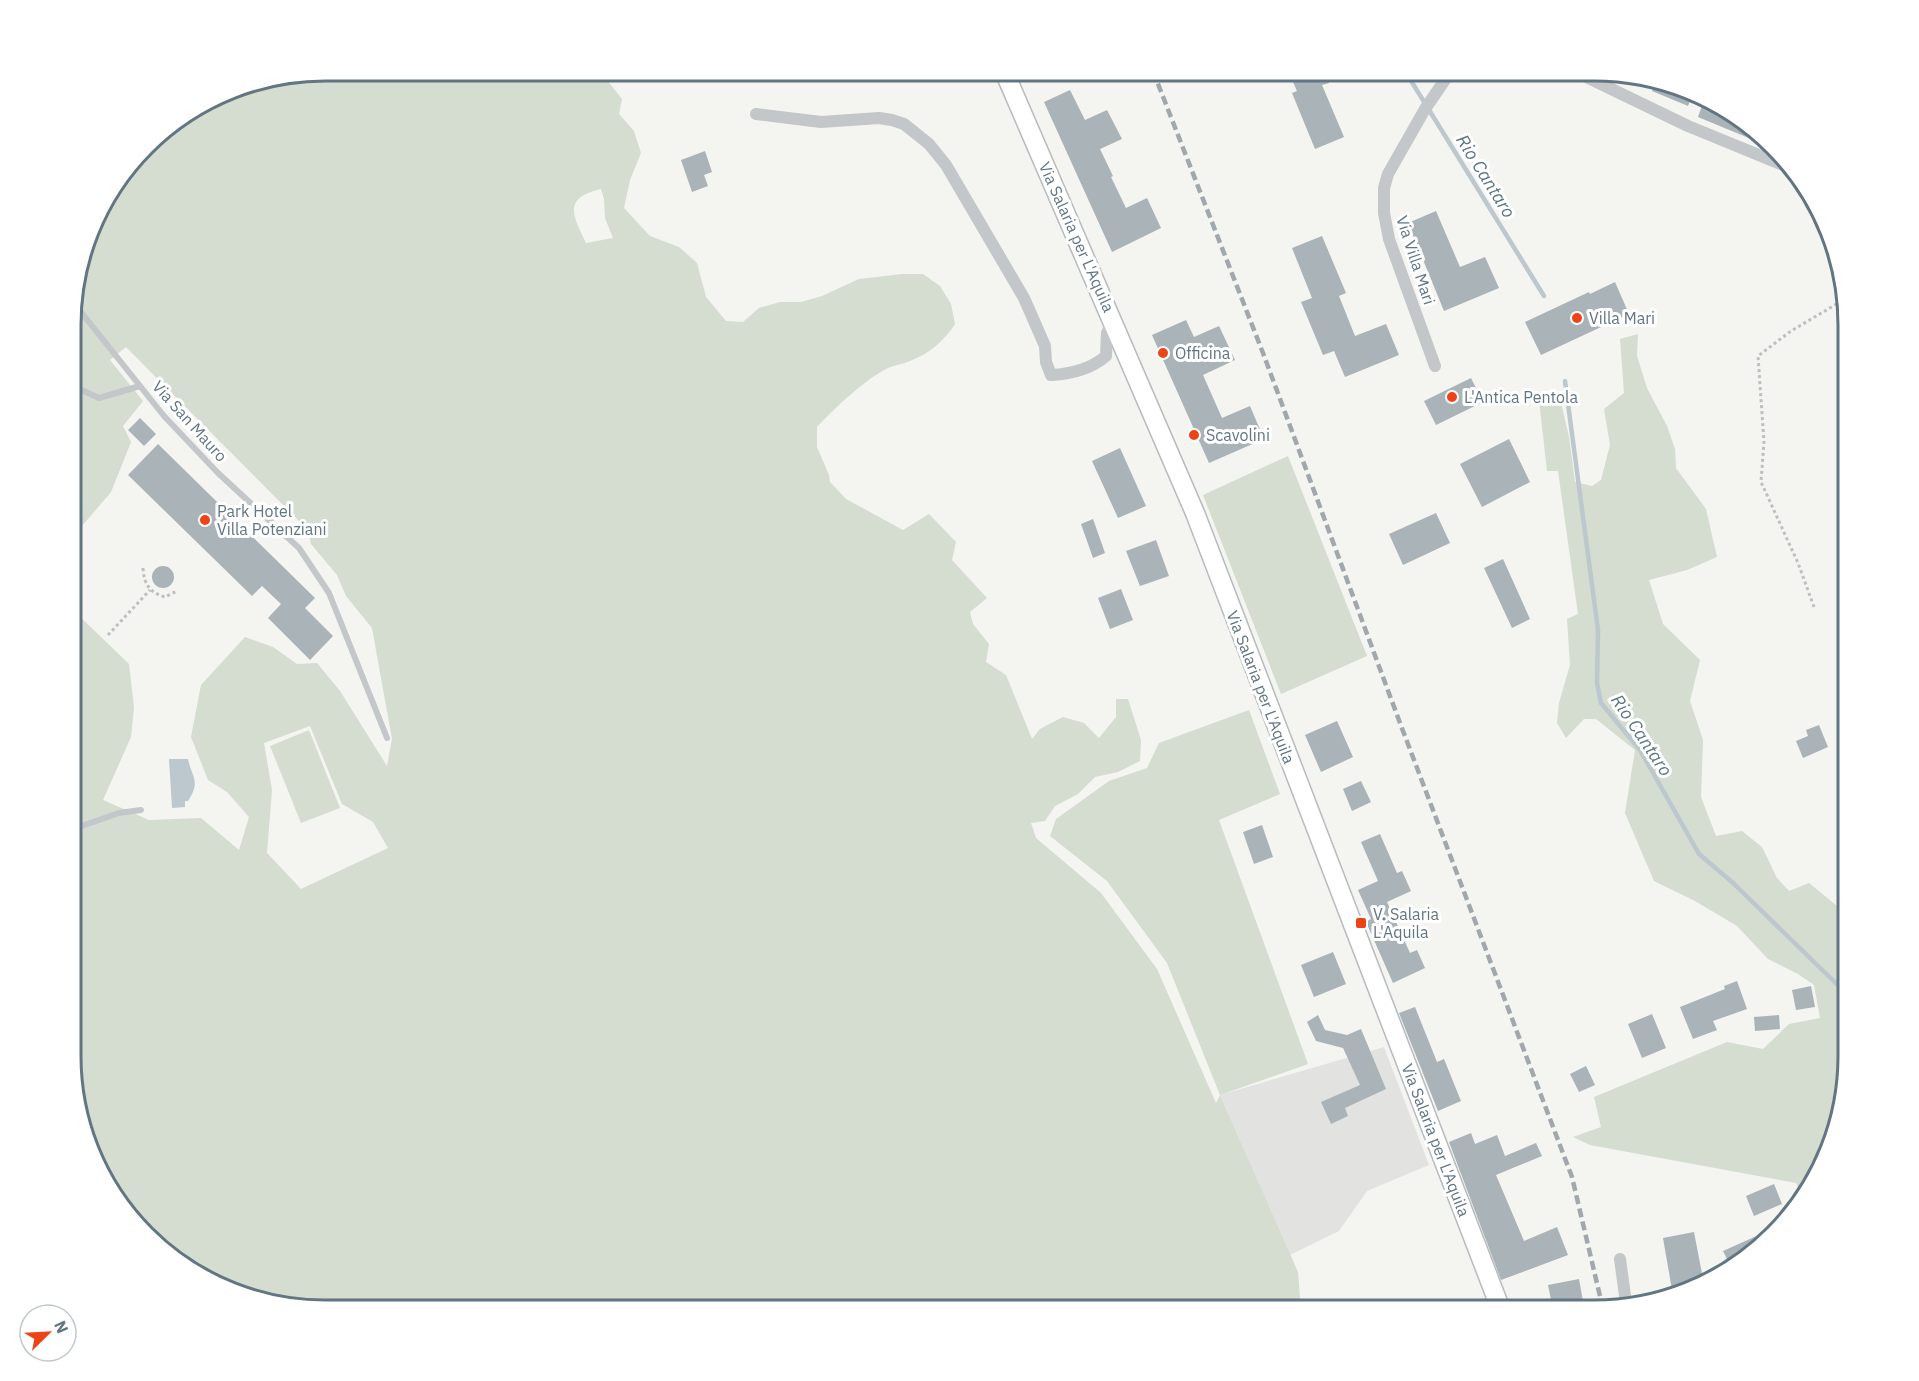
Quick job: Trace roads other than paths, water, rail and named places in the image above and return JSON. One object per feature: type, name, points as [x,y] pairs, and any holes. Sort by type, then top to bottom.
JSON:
[{"type":"main road","name":"Via Salaria per L'Aquila","points":[[1008,81],[1195,513],[1497,1300]]},
{"type":"street","name":"Via Villa Mari","points":[[1435,366],[1389,239],[1384,213],[1384,188],[1388,174],[1425,109],[1445,81]]},
{"type":"street","points":[[1595,81],[1688,126],[1775,161]]},
{"type":"street","points":[[756,114],[821,122],[886,119],[904,124],[929,144],[946,165],[1024,298],[1045,346],[1046,362],[1051,375],[1066,374],[1091,366],[1106,356],[1107,333],[1113,320]]},
{"type":"street","points":[[1620,1259],[1625,1298]]},
{"type":"lane","name":"Via San Mauro","points":[[82,313],[164,416],[218,473],[299,548],[329,592],[387,738]]},
{"type":"lane","points":[[81,390],[99,398],[140,386]]},
{"type":"lane","points":[[81,826],[119,813],[141,810]]},
{"type":"waterway","name":"Rio Cantaro","points":[[1411,81],[1544,296]]},
{"type":"waterway","name":"Rio Cantaro","points":[[1565,381],[1598,630],[1597,683],[1601,703],[1640,750],[1699,854],[1732,882],[1838,985]]},
{"type":"railway","points":[[1157,81],[1263,353],[1572,1177],[1601,1300]]},
{"type":"place","name":"Villa Mari","points":[[1577,318]]},
{"type":"place","name":"Officina","points":[[1163,353]]},
{"type":"place","name":"L'Antica Pentola","points":[[1452,397]]},
{"type":"place","name":"Scavolini","points":[[1194,435]]},
{"type":"place","name":"Park Hotel Villa Potenziani","points":[[205,520]]},
{"type":"place","name":"V. Salaria L'Aquila","points":[[1361,923]]}]
